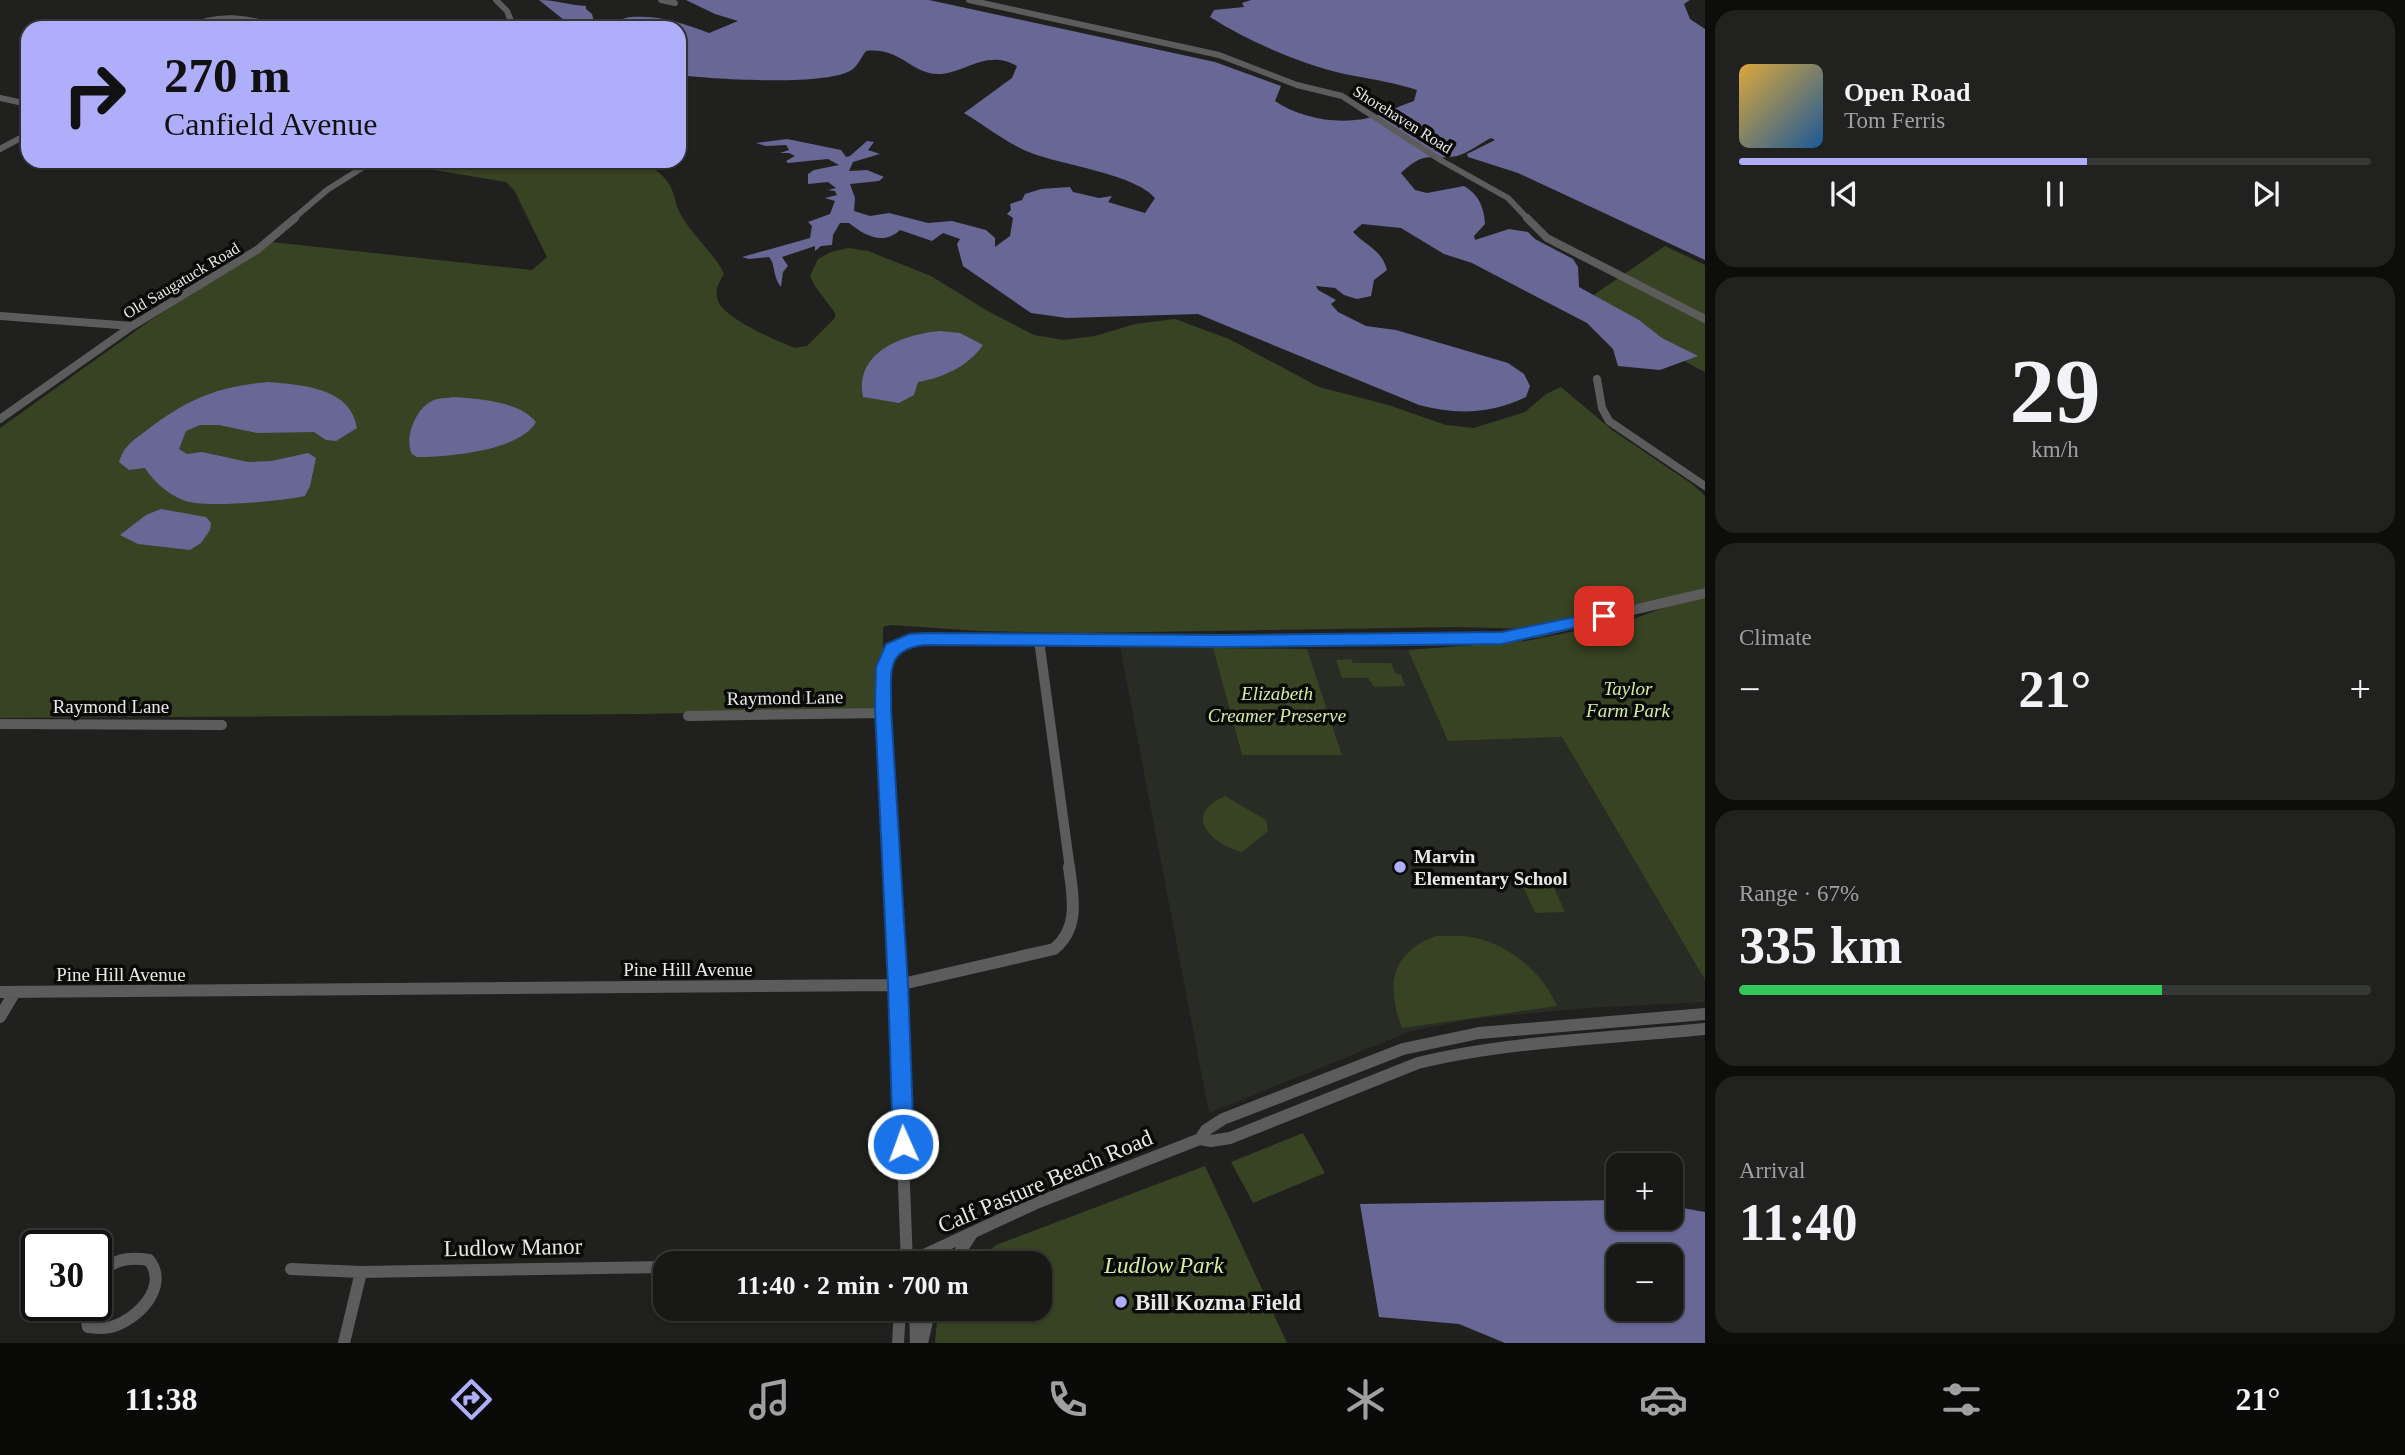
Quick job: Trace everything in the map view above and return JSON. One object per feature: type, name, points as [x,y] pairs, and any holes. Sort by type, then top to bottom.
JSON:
[{"type":"street","points":[[496,0],[507,11],[511,21]]},
{"type":"street","points":[[661,0],[675,3]]},
{"type":"street","name":"Shorehaven Road","points":[[969,0],[1219,55],[1297,85],[1339,95],[1442,161],[1512,201],[1536,230],[1547,238],[1661,294],[1705,319]]},
{"type":"street","points":[[996,6],[1005,0]]},
{"type":"street","points":[[203,21],[222,18],[256,21]]},
{"type":"street","points":[[0,97],[21,102]]},
{"type":"street","points":[[0,149],[21,138]]},
{"type":"street","name":"Old Saugatuck Road","points":[[0,419],[132,326],[257,250],[327,190],[362,168]]},
{"type":"street","points":[[0,316],[132,326]]},
{"type":"street","points":[[1597,379],[1602,408],[1609,421],[1705,486]]},
{"type":"street","points":[[907,1251],[898,985],[883,713],[884,667],[892,649],[909,640],[925,639],[1502,638],[1539,632],[1705,593]]},
{"type":"street","name":"Pine Hill Avenue","points":[[0,992],[898,985],[1054,949],[1062,943],[1070,930],[1074,916],[1073,895],[1039,640]]},
{"type":"street","name":"Raymond Lane","points":[[688,716],[883,713]]},
{"type":"street","name":"Raymond Lane","points":[[0,724],[222,724]]},
{"type":"street","points":[[0,1017],[15,992]]},
{"type":"street","name":"Calf Pasture Beach Road","points":[[1200,1139],[1206,1130],[1223,1119],[1403,1049],[1479,1033],[1705,1014]]},
{"type":"street","name":"Calf Pasture Beach Road","points":[[932,1251],[1034,1204],[1200,1139],[1211,1141],[1230,1138],[1413,1065],[1450,1055],[1489,1050],[1705,1030]]},
{"type":"street","points":[[1403,1049],[1413,1065]]},
{"type":"street","points":[[960,1251],[973,1231]]},
{"type":"street","points":[[87,1321],[88,1327],[102,1339],[142,1317],[150,1306],[158,1279],[156,1269],[149,1261],[139,1256],[127,1257],[112,1264]]},
{"type":"street","name":"Ludlow Manor","points":[[291,1269],[361,1272],[653,1267]]},
{"type":"street","points":[[344,1343],[361,1272]]},
{"type":"street","points":[[898,1343],[899,1321]]},
{"type":"street","points":[[915,1321],[916,1343]]},
{"type":"street","points":[[922,1343],[927,1321]]},
{"type":"shaded area","name":"Marvin Elementary School","points":[[1120,647],[1213,648],[1242,755],[1342,754],[1307,649],[1408,650],[1448,741],[1562,737],[1705,980],[1705,1002],[1586,1008],[1473,1019],[1411,1031],[1209,1113]]},
{"type":"green space","points":[[423,168],[652,168],[667,180],[681,215],[721,268],[724,274],[717,294],[723,308],[752,329],[795,348],[807,346],[835,318],[835,313],[810,276],[818,259],[848,248],[868,251],[931,276],[986,310],[1034,335],[1063,340],[1095,336],[1135,324],[1175,319],[1229,339],[1319,387],[1388,405],[1446,425],[1474,428],[1525,412],[1546,394],[1561,387],[1612,430],[1692,484],[1705,496],[1705,588],[1615,612],[1536,629],[1455,627],[1080,633],[980,631],[891,625],[883,627],[883,709],[642,714],[0,718],[0,428],[151,320],[271,242],[532,270],[547,257],[514,190],[506,182]]},
{"type":"green space","points":[[1665,246],[1705,265],[1705,372],[1579,305]]},
{"type":"green space","name":"Taylor Farm Park","points":[[1705,593],[1705,980],[1562,737],[1448,741],[1408,650],[1526,641],[1630,620]]},
{"type":"green space","name":"Elizabeth Creamer Preserve","points":[[1213,648],[1307,649],[1342,755],[1242,755]]},
{"type":"green space","points":[[1351,659],[1353,663],[1391,663],[1396,674],[1401,674],[1405,686],[1374,687],[1368,678],[1342,678],[1336,660]]},
{"type":"green space","points":[[1225,796],[1266,820],[1268,831],[1242,852],[1220,842],[1205,828],[1205,811],[1212,803]]},
{"type":"green space","points":[[1521,881],[1551,881],[1565,912],[1535,913]]},
{"type":"green space","points":[[1436,936],[1475,938],[1504,949],[1536,974],[1557,1006],[1402,1028],[1394,998],[1396,973],[1409,952]]},
{"type":"green space","points":[[1303,1133],[1325,1173],[1253,1203],[1231,1162]]},
{"type":"green space","name":"Ludlow Park","points":[[1205,1166],[1287,1343],[935,1343],[937,1321],[1052,1321],[1052,1251],[989,1251],[996,1245]]},
{"type":"water","points":[[539,0],[586,6],[594,21],[565,21]]},
{"type":"water","points":[[686,0],[929,0],[1215,62],[1281,86],[1275,101],[1293,111],[1313,117],[1345,121],[1370,117],[1414,101],[1417,90],[1318,67],[1280,53],[1210,17],[1214,10],[1244,7],[1242,3],[1251,0],[1690,0],[1684,4],[1690,19],[1705,29],[1705,260],[1518,173],[1468,157],[1467,154],[1495,140],[1491,138],[1457,156],[1423,158],[1401,173],[1415,190],[1427,193],[1464,186],[1477,197],[1483,212],[1485,224],[1474,236],[1475,240],[1509,229],[1528,232],[1535,239],[1573,259],[1578,267],[1579,287],[1639,320],[1662,338],[1698,356],[1660,370],[1618,366],[1613,349],[1587,323],[1472,263],[1444,254],[1401,228],[1362,224],[1353,232],[1377,253],[1387,270],[1374,280],[1371,296],[1357,299],[1344,295],[1335,288],[1316,286],[1318,290],[1336,300],[1331,304],[1338,312],[1366,326],[1396,330],[1508,363],[1524,374],[1530,386],[1526,397],[1499,407],[1473,411],[1419,405],[1198,314],[1067,318],[1031,313],[963,266],[957,244],[960,239],[943,233],[932,241],[900,230],[894,235],[880,238],[867,235],[849,223],[840,223],[833,235],[832,245],[821,246],[815,251],[815,246],[782,257],[788,266],[783,272],[781,287],[769,257],[742,257],[810,238],[812,226],[808,222],[830,214],[835,201],[825,198],[837,195],[835,191],[828,190],[836,188],[828,182],[808,184],[808,174],[814,170],[839,165],[828,159],[788,163],[786,161],[795,156],[780,153],[789,150],[786,145],[766,146],[756,143],[787,139],[841,150],[846,157],[867,141],[874,142],[868,150],[880,154],[853,162],[849,171],[867,170],[884,177],[879,181],[850,184],[855,198],[854,211],[870,216],[889,213],[928,223],[952,221],[986,230],[995,238],[995,247],[1010,236],[1013,218],[1007,214],[1011,210],[1010,204],[1022,200],[1025,194],[1041,189],[1070,187],[1073,192],[1099,198],[1112,196],[1108,202],[1145,213],[1155,198],[1146,190],[1116,177],[1025,150],[964,113],[1012,78],[1017,66],[1006,61],[986,61],[938,74],[920,70],[888,53],[866,51],[853,69],[840,75],[796,80],[686,76],[686,25],[709,33],[738,21],[715,14]]},
{"type":"water","points":[[631,17],[670,21],[617,21]]},
{"type":"water","points":[[940,331],[960,333],[983,345],[970,359],[954,370],[918,382],[914,395],[899,403],[863,397],[862,381],[866,368],[874,357],[898,341]]},
{"type":"water","points":[[268,382],[309,387],[335,396],[353,414],[357,428],[336,441],[326,440],[314,432],[257,433],[219,425],[200,425],[186,431],[179,449],[187,454],[202,452],[248,462],[271,461],[308,453],[316,458],[305,496],[243,503],[193,503],[167,491],[145,468],[129,470],[119,462],[133,441],[176,410],[218,391]]},
{"type":"water","points":[[454,397],[509,405],[529,415],[536,422],[528,432],[499,446],[464,454],[417,457],[412,454],[409,441],[416,417],[434,400]]},
{"type":"water","points":[[161,509],[206,517],[211,523],[210,530],[201,543],[190,550],[138,544],[120,535],[146,515]]},
{"type":"water","points":[[1606,1200],[1606,1230],[1683,1230],[1683,1208],[1705,1212],[1705,1343],[1505,1343],[1459,1324],[1379,1317],[1360,1204]]},
{"type":"place","name":"Marvin Elementary School","points":[[1400,867]]},
{"type":"place","name":"Bill Kozma Field","points":[[1121,1302]]},
{"type":"route","points":[[903,1144],[898,985],[883,709],[884,667],[892,649],[909,640],[925,639],[1223,641],[1502,638],[1604,616]]}]
